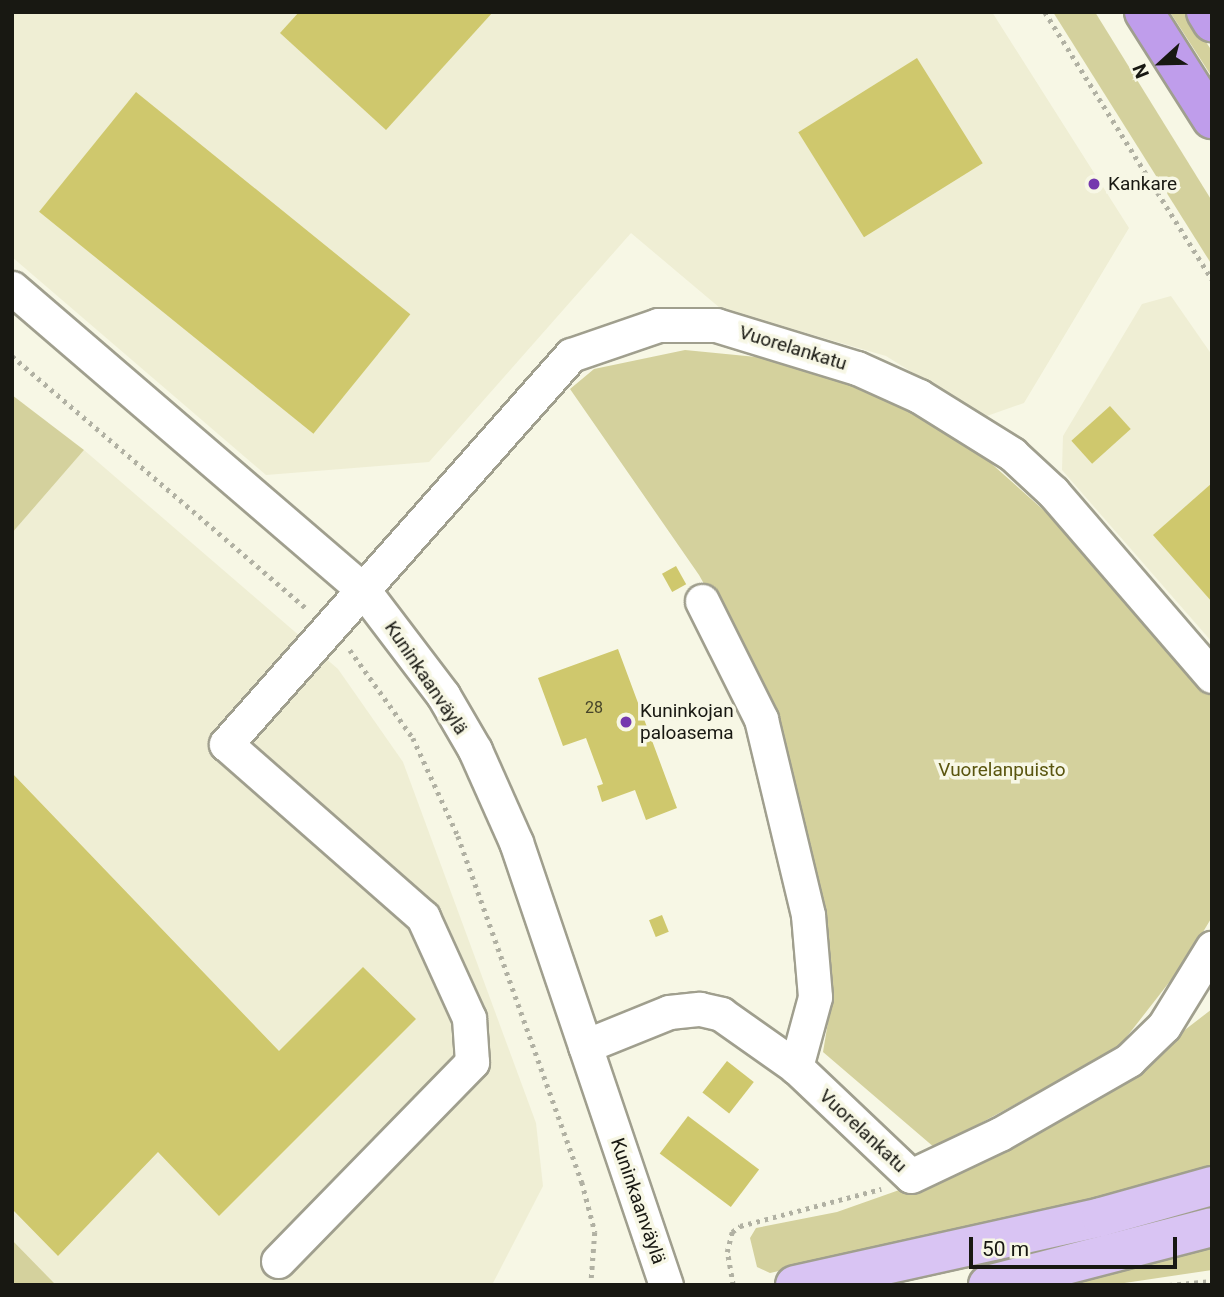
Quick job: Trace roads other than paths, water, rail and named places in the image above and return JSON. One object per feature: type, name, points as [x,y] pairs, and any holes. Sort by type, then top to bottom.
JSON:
[{"type":"highway","points":[[1144,12],[1208,117]]},
{"type":"highway","points":[[1206,12],[1212,22]]},
{"type":"main road","points":[[794,1285],[1089,1220],[1212,1186]]},
{"type":"main road","points":[[988,1285],[1212,1227]]},
{"type":"street","name":"Kuninkaanväylä","points":[[12,288],[364,591],[443,695],[475,750],[516,842],[666,1285]]},
{"type":"street","name":"Vuorelankatu","points":[[278,1262],[472,1062],[469,1018],[423,917],[226,744],[571,355],[658,325],[716,325],[857,368],[967,422],[1012,454],[1053,492],[1212,676]]},
{"type":"street","points":[[702,601],[761,719],[808,915],[815,997],[796,1067]]},
{"type":"street","name":"Vuorelankatu","points":[[584,1046],[669,1012],[700,1009],[744,1027],[796,1067],[911,1176],[1000,1134],[1129,1060],[1164,1026],[1212,948]]},
{"type":"place","name":"Kankare","points":[[1094,184]]},
{"type":"place","name":"Kuninkojan paloasema","points":[[626,722]]},
{"type":"park label","name":"Vuorelanpuisto","points":[[1002,770]]}]
